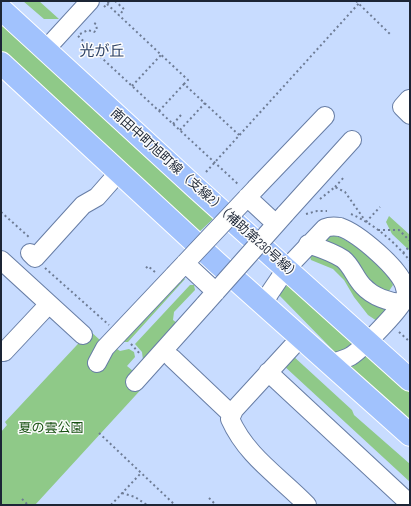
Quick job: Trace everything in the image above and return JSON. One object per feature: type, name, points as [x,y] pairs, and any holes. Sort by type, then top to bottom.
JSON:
[{"type":"main road","name":"南田中町旭町線（支線2）（補助第230号線）","points":[[1,9],[410,380]]},
{"type":"main road","points":[[1,63],[244,287],[332,363],[410,435]]},
{"type":"street","points":[[46,49],[98,3]]},
{"type":"street","points":[[97,363],[105,348],[172,269],[248,191],[325,116]]},
{"type":"street","points":[[135,382],[352,140]]},
{"type":"street","points":[[36,253],[83,205],[97,197],[119,172]]},
{"type":"street","points":[[248,191],[280,219]]},
{"type":"street","points":[[264,305],[269,294],[286,269],[308,244],[325,228],[330,226],[347,230],[372,248],[397,272],[403,280],[405,298],[368,342],[351,356],[332,363]]},
{"type":"street","points":[[308,244],[342,259],[352,268],[363,286],[374,294],[387,300],[402,303]]},
{"type":"street","points":[[1,260],[83,336]]},
{"type":"street","points":[[172,269],[210,298]]},
{"type":"street","points":[[1,352],[4,352],[49,304]]},
{"type":"street","points":[[301,337],[234,410],[230,419],[235,432],[250,453],[307,505]]},
{"type":"street","points":[[172,358],[231,414]]},
{"type":"street","points":[[268,372],[410,504]]},
{"type":"path","points":[[115,1],[124,10],[119,16]]},
{"type":"path","points":[[356,1],[391,35]]},
{"type":"path","points":[[206,172],[361,2]]},
{"type":"path","points":[[98,3],[119,16],[188,80],[159,111]]},
{"type":"path","points":[[90,22],[96,24],[97,30],[94,32],[88,30],[78,36],[180,131],[248,191]]},
{"type":"path","points":[[132,86],[161,55]]},
{"type":"path","points":[[184,84],[239,135]]},
{"type":"path","points":[[180,131],[205,103]]},
{"type":"path","points":[[173,124],[182,116]]},
{"type":"path","points":[[320,200],[345,176]]},
{"type":"path","points":[[335,187],[344,192],[365,221],[380,207]]},
{"type":"path","points":[[307,213],[312,209]]},
{"type":"path","points":[[1,212],[36,253],[50,256],[42,265],[118,334]]},
{"type":"path","points":[[378,230],[399,230],[410,241]]},
{"type":"path","points":[[403,253],[410,246]]},
{"type":"path","points":[[146,268],[148,266],[155,272],[172,269]]},
{"type":"path","points":[[395,336],[403,327]]},
{"type":"path","points":[[399,332],[410,342]]},
{"type":"path","points":[[99,433],[175,505]]},
{"type":"path","points":[[111,505],[141,473]]},
{"type":"path","points":[[122,493],[135,497],[147,505]]},
{"type":"path","points":[[208,498],[216,505]]},
{"type":"path","points":[[22,499],[28,505]]},
{"type":"green space","points":[[23,1],[39,1],[59,19],[44,19]]},
{"type":"green space","points":[[1,23],[214,218],[197,234],[1,53]]},
{"type":"green space","points":[[389,216],[410,235],[410,251],[392,234],[386,222]]},
{"type":"green space","points":[[333,235],[349,242],[368,255],[384,271],[390,278],[393,285],[389,291],[387,292],[376,287],[325,241]]},
{"type":"green space","points":[[313,254],[334,262],[387,309],[377,321],[368,315],[354,297],[344,280],[333,269],[311,260],[310,257]]},
{"type":"green space","points":[[183,277],[185,279],[128,342],[121,342]]},
{"type":"green space","name":"夏の雲公園","points":[[190,285],[194,285],[195,290],[174,312],[173,320],[177,323],[140,378],[146,384],[35,505],[1,505],[1,432],[7,425],[5,422],[90,331],[111,350],[114,347],[120,351],[129,349],[134,352],[135,357],[127,366],[133,371],[143,360],[142,352],[135,344]]},
{"type":"green space","points":[[291,285],[410,393],[410,424],[371,389],[279,295],[284,288]]},
{"type":"green space","points":[[292,355],[352,410],[354,415],[410,464],[410,482],[283,365]]},
{"type":"district","name":"光が丘","points":[[102,52]]}]
